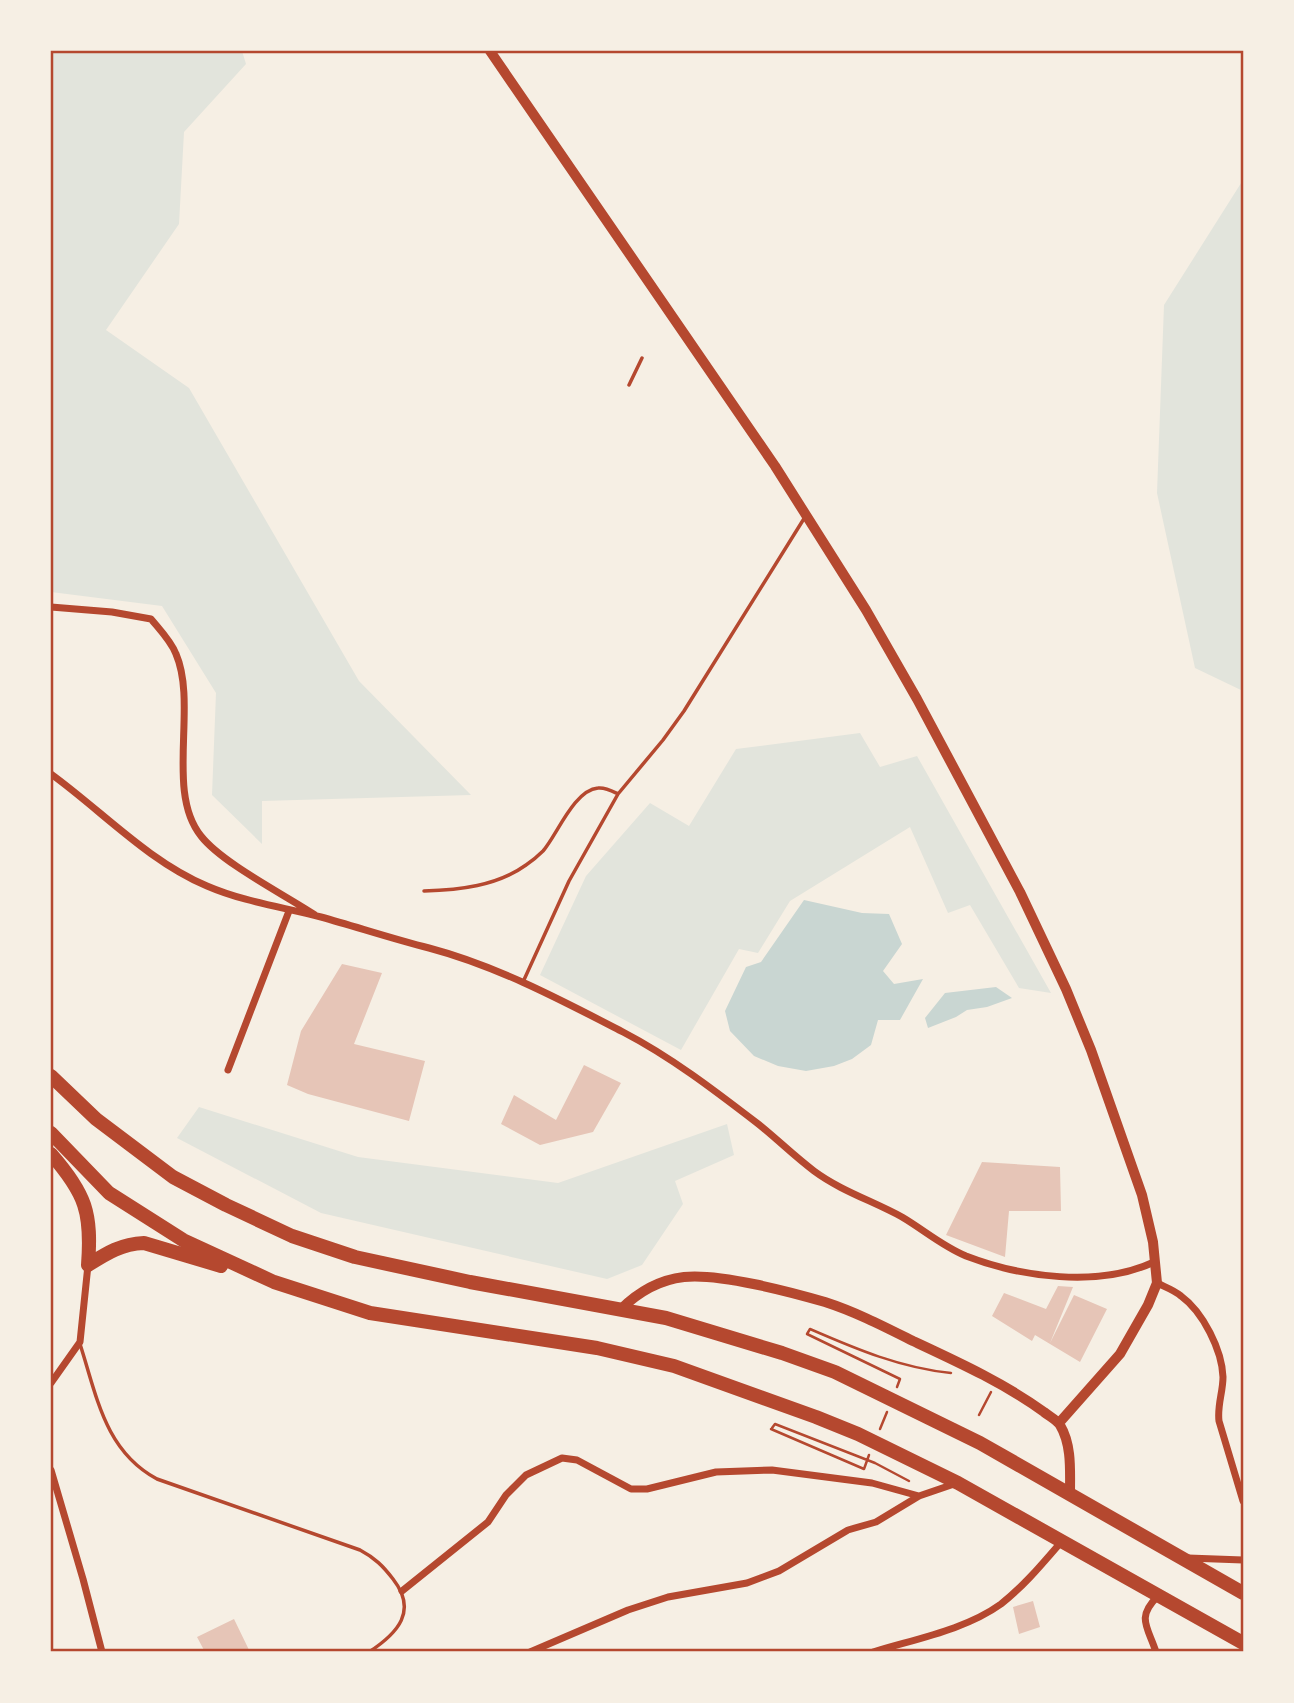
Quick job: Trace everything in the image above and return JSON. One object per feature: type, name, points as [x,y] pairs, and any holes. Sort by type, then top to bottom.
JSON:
[{"type":"highway","points":[[51,1076],[96,1119],[173,1177],[292,1236],[355,1257],[666,1318],[743,1340],[835,1372],[980,1443],[1243,1592]]},
{"type":"highway","points":[[51,1133],[109,1193],[183,1240],[274,1282]]},
{"type":"highway","points":[[51,1154],[68,1173],[85,1201],[90,1231],[88,1265]]},
{"type":"highway","points":[[88,1265],[111,1250],[144,1243],[370,1313],[597,1348],[674,1366],[827,1421],[958,1483],[1243,1643]]},
{"type":"street","points":[[490,51],[635,265],[686,335],[859,598],[918,699],[1020,892],[1066,989],[1091,1050],[1142,1195],[1153,1242],[1157,1283],[1141,1320],[1120,1354],[1059,1423]]},
{"type":"street","points":[[51,607],[112,612],[152,619],[168,639],[182,674],[185,779],[187,806],[192,823],[202,838],[227,859],[319,917]]},
{"type":"street","points":[[51,774],[161,860],[206,886],[431,949],[523,982],[655,1048],[757,1123],[814,1171],[846,1191],[879,1204],[937,1242],[965,1255],[1022,1272],[1065,1277],[1114,1272],[1154,1262]]},
{"type":"street","points":[[228,1070],[289,911]]},
{"type":"street","points":[[51,1384],[80,1342],[88,1265]]},
{"type":"street","points":[[620,1310],[637,1293],[656,1284],[685,1277],[711,1278],[792,1293],[840,1308],[996,1382],[1059,1423],[1068,1443],[1070,1493]]},
{"type":"street","points":[[1157,1283],[1181,1295],[1194,1309],[1217,1352],[1223,1382],[1217,1409],[1219,1421],[1243,1502]]},
{"type":"street","points":[[402,1591],[488,1522],[506,1495],[526,1475],[562,1458],[577,1460],[631,1489],[647,1489],[716,1472],[772,1470],[872,1483],[919,1496]]},
{"type":"street","points":[[51,1470],[102,1652]]},
{"type":"street","points":[[530,1652],[628,1610],[668,1597],[747,1583],[779,1571],[848,1530],[876,1522],[919,1496],[958,1483]]},
{"type":"street","points":[[873,1652],[954,1626],[999,1605],[1015,1592],[1063,1541]]},
{"type":"street","points":[[1182,1557],[1243,1560]]},
{"type":"street","points":[[1156,1652],[1144,1622],[1146,1608],[1157,1597]]},
{"type":"lane","points":[[629,385],[642,358]]},
{"type":"lane","points":[[523,982],[569,881],[618,794],[684,711],[806,516]]},
{"type":"lane","points":[[424,891],[463,888],[508,876],[542,852],[581,797],[591,790],[601,788],[618,794]]},
{"type":"lane","points":[[80,1342],[111,1435],[121,1450],[141,1470],[157,1479],[360,1550],[380,1562],[402,1591],[405,1601],[400,1624],[380,1645],[369,1652]]},
{"type":"path","points":[[895,1392],[901,1379],[807,1334],[810,1329],[868,1355],[926,1371],[962,1375]]},
{"type":"path","points":[[979,1415],[996,1382]]},
{"type":"path","points":[[879,1430],[890,1404]]},
{"type":"path","points":[[869,1456],[864,1469],[771,1429],[775,1424],[850,1453],[875,1463],[931,1492]]},
{"type":"shaded area","points":[[51,51],[242,51],[246,64],[184,132],[179,224],[106,330],[189,388],[359,681],[471,795],[262,801],[262,844],[212,795],[216,693],[162,606],[51,592]]},
{"type":"shaded area","points":[[1243,180],[1243,691],[1195,668],[1157,493],[1164,305]]},
{"type":"shaded area","points":[[860,733],[880,767],[917,756],[1051,993],[1019,988],[970,905],[948,913],[910,827],[790,901],[758,953],[739,949],[681,1050],[540,975],[586,876],[650,803],[689,826],[736,749]]},
{"type":"shaded area","points":[[804,900],[862,913],[889,914],[902,944],[883,971],[894,984],[923,979],[900,1020],[878,1020],[871,1045],[852,1059],[834,1066],[806,1071],[778,1066],[754,1056],[730,1031],[725,1011],[746,967],[761,962]]},
{"type":"shaded area","points":[[996,987],[1012,998],[987,1007],[967,1010],[928,1028],[925,1018],[945,993]]},
{"type":"shaded area","points":[[199,1107],[358,1157],[558,1183],[727,1124],[734,1155],[675,1181],[683,1204],[642,1265],[607,1279],[321,1213],[177,1138]]},
{"type":"building","points":[[342,964],[382,973],[354,1044],[425,1061],[409,1121],[308,1094],[287,1085],[301,1031]]},
{"type":"building","points":[[584,1065],[621,1083],[593,1132],[540,1145],[501,1124],[514,1095],[556,1120]]},
{"type":"building","points":[[982,1162],[1060,1167],[1061,1211],[1009,1211],[1005,1257],[946,1235]]},
{"type":"building","points":[[1058,1286],[1073,1287],[1050,1343],[1074,1295],[1107,1309],[1080,1362],[1035,1335],[1032,1341],[992,1316],[1004,1293],[1046,1309]]},
{"type":"building","points":[[1033,1601],[1040,1627],[1019,1634],[1013,1607]]},
{"type":"building","points":[[234,1619],[250,1652],[205,1652],[197,1637]]}]
